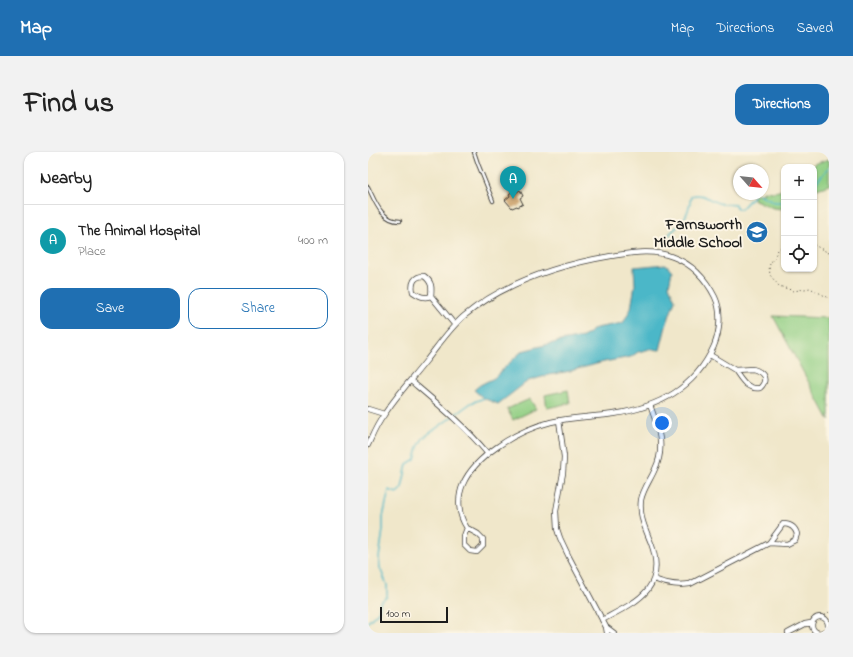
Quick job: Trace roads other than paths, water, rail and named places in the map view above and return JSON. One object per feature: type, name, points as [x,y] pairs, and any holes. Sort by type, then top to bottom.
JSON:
[{"type":"street","points":[[368,445],[384,414],[454,324],[488,298],[508,288],[564,265],[585,260],[628,254],[656,252],[672,256],[688,264],[698,272],[706,281],[714,296],[720,315],[720,324],[716,342],[710,355],[700,370],[671,396],[650,405],[612,414],[559,420],[538,426],[518,434],[488,454],[471,472],[460,491],[459,506],[461,517],[467,528],[484,538],[483,546],[477,552],[472,553],[464,545],[464,536],[467,528]]},
{"type":"street","points":[[432,296],[418,296],[413,292],[413,281],[416,278],[424,276],[429,280],[432,285],[432,296],[454,324]]},
{"type":"street","points":[[710,355],[735,370],[746,385],[757,389],[763,385],[765,378],[758,371],[752,369],[735,370]]},
{"type":"street","points":[[411,381],[450,413],[472,434],[488,454]]},
{"type":"street","points":[[602,620],[636,602],[647,591],[654,579],[654,551],[641,518],[643,493],[656,468],[660,452],[660,432],[650,405]]},
{"type":"street","points":[[368,409],[384,414]]},
{"type":"street","points":[[559,420],[564,457],[563,473],[556,511],[560,538],[602,620],[606,627],[614,633]]},
{"type":"street","points":[[654,579],[671,585],[681,586],[690,584],[769,543],[783,524],[792,526],[796,531],[797,537],[790,544],[769,543]]},
{"type":"street","points":[[788,633],[805,624],[811,623],[818,617],[826,619],[829,623],[828,627],[823,633],[814,630],[811,623]]},
{"type":"street","points":[[606,627],[606,633]]},
{"type":"lane","points":[[474,152],[493,201]]},
{"type":"lane","points":[[368,187],[380,211],[392,220],[400,221]]},
{"type":"water","points":[[666,264],[672,271],[669,286],[675,300],[660,350],[650,349],[638,352],[631,357],[604,362],[528,381],[498,404],[483,398],[474,390],[480,385],[494,378],[522,351],[583,337],[596,328],[623,323],[631,308],[635,285],[634,267]]},
{"type":"waterway","points":[[817,181],[829,167]]},
{"type":"waterway","points":[[667,239],[670,233],[677,227],[685,216],[691,196],[704,196],[718,203],[735,205],[738,209],[741,209],[749,200]]},
{"type":"waterway","points":[[769,199],[775,202],[781,202]]},
{"type":"waterway","points":[[368,622],[379,611],[380,602],[387,597],[387,585],[380,568],[379,558],[383,530],[383,517],[389,490],[397,493],[402,488],[407,464],[415,459],[418,447],[423,438],[471,403],[484,398]]},
{"type":"place","name":"The Animal Hospital","points":[[513,199]]},
{"type":"place","name":"Farnsworth Middle School","points":[[757,232]]}]
